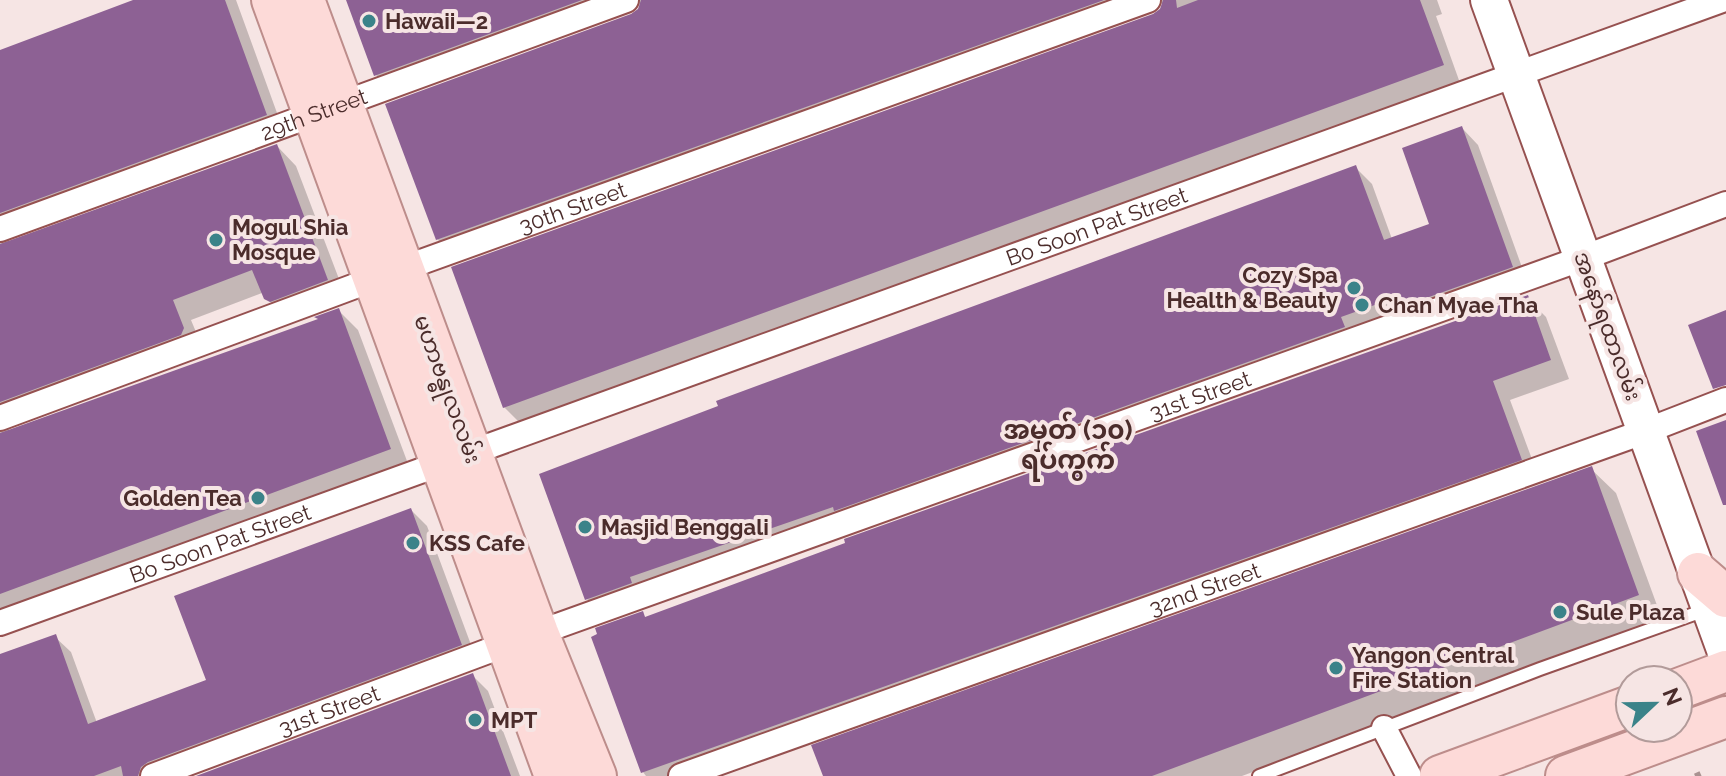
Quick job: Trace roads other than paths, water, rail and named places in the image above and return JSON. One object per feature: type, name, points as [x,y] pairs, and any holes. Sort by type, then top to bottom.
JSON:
[{"type":"main road","name":"မဟာဗန္ဓုလလမ်း","points":[[272,0],[328,109],[389,273],[522,638],[555,776]]},
{"type":"main road","name":"မဟာဗန္ဓုလလမ်း","points":[[304,0],[328,109]]},
{"type":"main road","name":"အနော်ရထာလမ်း","points":[[1489,0],[1646,431],[1712,593],[1726,652]]},
{"type":"main road","name":"မဟာဗန္ဓုလလမ်း","points":[[522,638],[596,776]]},
{"type":"main road","points":[[1694,683],[1726,671]]},
{"type":"main road","points":[[1440,776],[1614,712]]},
{"type":"main road","points":[[1566,776],[1726,717]]},
{"type":"street","name":"29th Street","points":[[0,229],[626,0]]},
{"type":"street","name":"30th Street","points":[[0,418],[389,273],[1148,0]]},
{"type":"street","name":"Bo Soon Pat Street","points":[[0,623],[1722,0]]},
{"type":"street","name":"31st Street","points":[[153,776],[522,638],[1726,204]]},
{"type":"street","name":"32nd Street","points":[[681,776],[1726,400]]},
{"type":"street","points":[[1384,728],[1409,776]]},
{"type":"lane","points":[[1259,776],[1712,593]]},
{"type":"place","name":"Hawaii—2","points":[[369,21]]},
{"type":"place","name":"Mogul Shia Mosque","points":[[216,240]]},
{"type":"place","name":"Cozy Spa Health & Beauty","points":[[1354,288]]},
{"type":"place","name":"Chan Myae Tha","points":[[1362,305]]},
{"type":"place","name":"Golden Tea","points":[[258,498]]},
{"type":"place","name":"Masjid Benggali","points":[[585,527]]},
{"type":"place","name":"KSS Cafe","points":[[413,543]]},
{"type":"place","name":"Sule Plaza","points":[[1560,612]]},
{"type":"place","name":"Yangon Central Fire Station","points":[[1336,668]]},
{"type":"place","name":"MPT","points":[[475,720]]},
{"type":"district","name":"အမှတ် (၁၀) ရပ်ကွက်","points":[[1068,445]]}]
